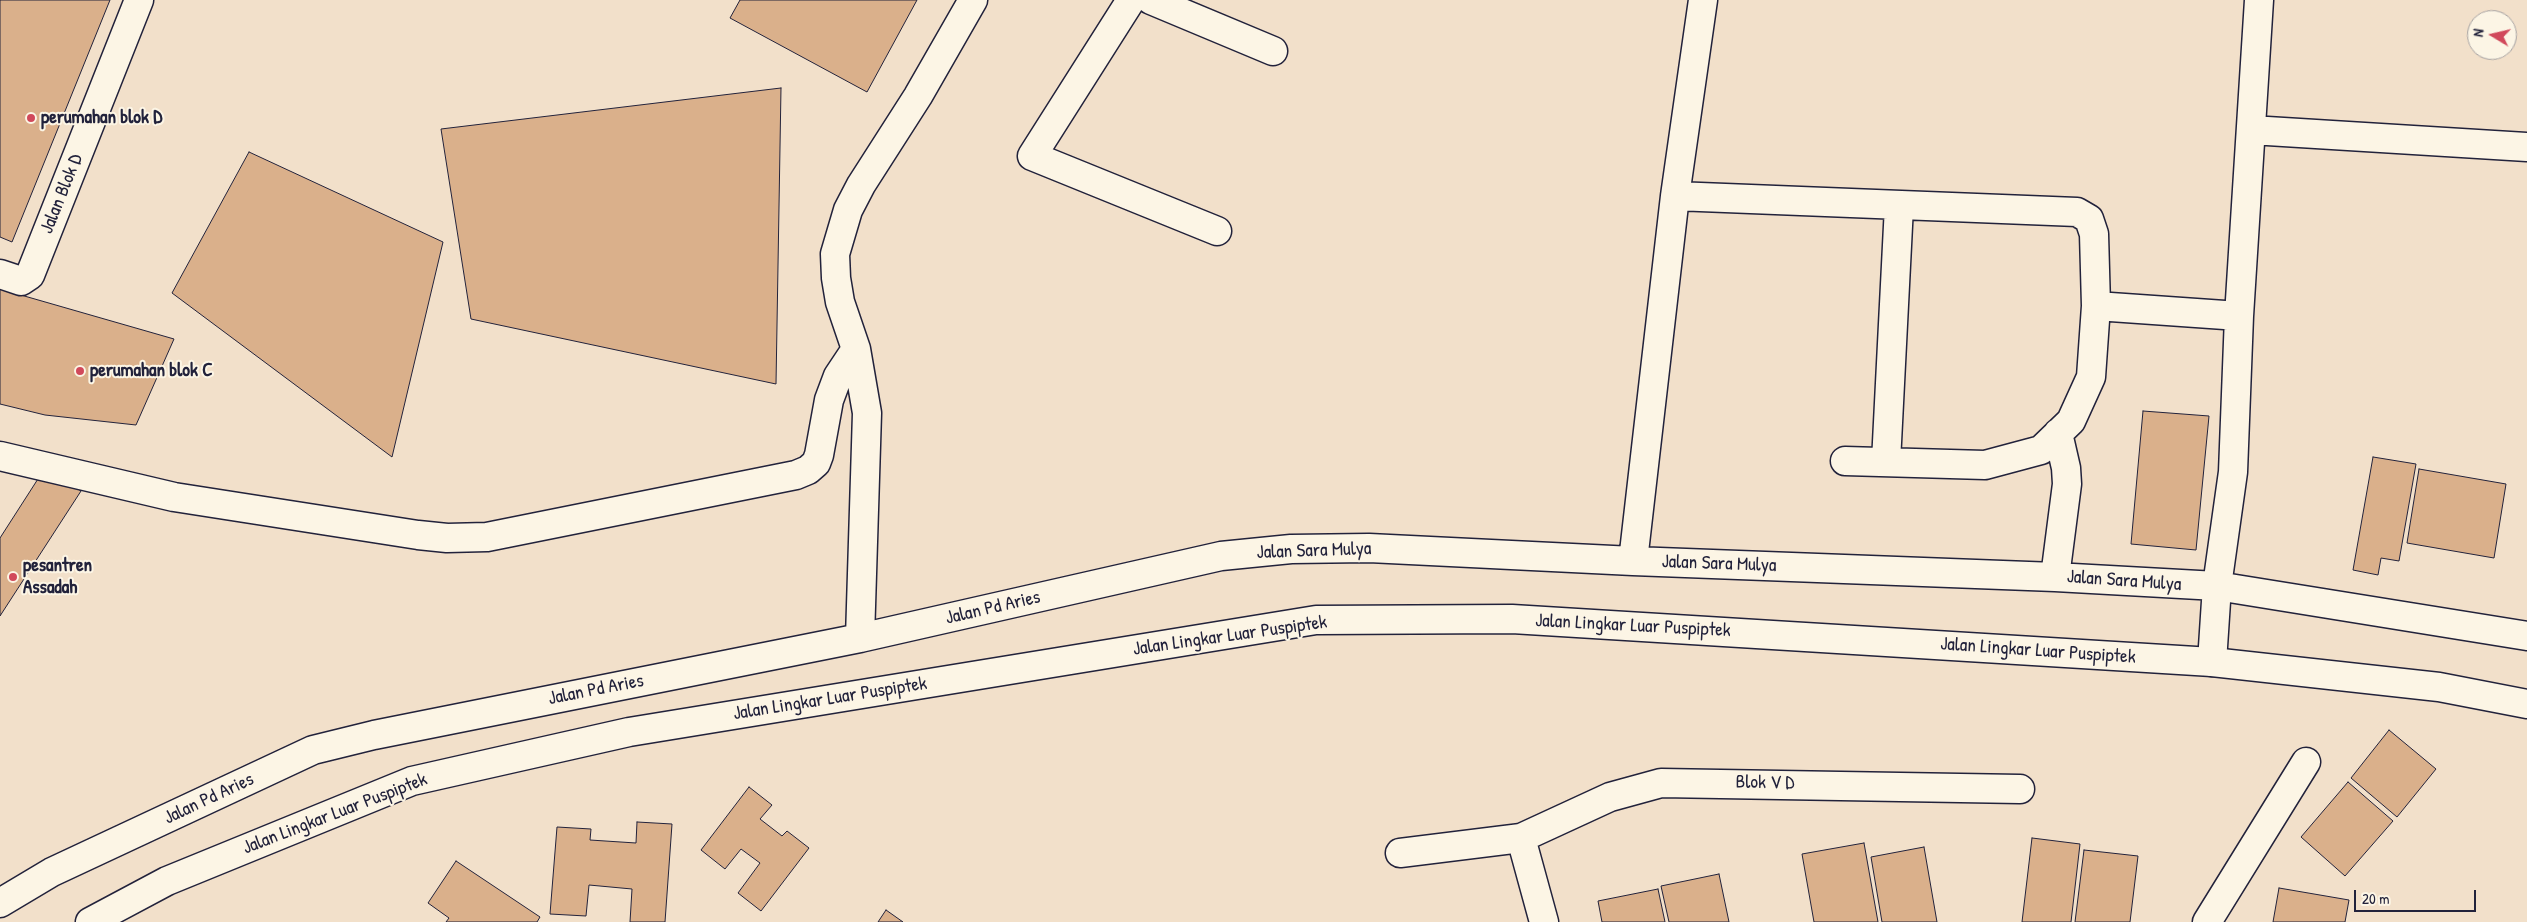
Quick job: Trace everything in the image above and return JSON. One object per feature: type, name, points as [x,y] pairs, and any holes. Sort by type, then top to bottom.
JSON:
[{"type":"street","name":"Jalan Blok D","points":[[0,274],[21,280],[30,275],[139,0]]},
{"type":"street","points":[[860,638],[866,413],[856,349],[840,302],[835,254],[848,210],[861,185],[918,96],[973,0]]},
{"type":"street","points":[[1131,0],[1032,156],[1217,231]]},
{"type":"street","points":[[1151,0],[1273,51]]},
{"type":"street","points":[[1632,561],[1675,196],[1703,0]]},
{"type":"street","points":[[2212,662],[2218,586],[2233,472],[2239,316],[2259,0]]},
{"type":"street","points":[[2251,130],[2527,147]]},
{"type":"street","points":[[1675,196],[2077,212],[2089,219],[2094,234],[2096,306],[2091,377],[2071,421],[2041,450],[1985,465],[1845,461]]},
{"type":"street","points":[[1886,462],[1900,206]]},
{"type":"street","points":[[2096,306],[2239,316]]},
{"type":"street","points":[[0,456],[174,497],[418,535],[447,538],[487,537],[796,475],[808,470],[816,463],[819,455],[830,400],[838,376],[856,349]]},
{"type":"street","points":[[2055,576],[2067,484],[2066,468],[2058,433]]},
{"type":"street","name":"Jalan Sara Mulya","points":[[1221,556],[1290,549],[1369,548],[1632,561],[2055,576],[2218,586],[2527,636]]},
{"type":"street","name":"Jalan Pd Aries","points":[[0,903],[52,872],[314,750],[374,735],[860,638],[1221,556]]},
{"type":"street","name":"Jalan Lingkar Luar Puspiptek","points":[[90,922],[167,881],[412,781],[629,732],[1316,620],[1512,619],[2212,662],[2439,687],[2527,704]]},
{"type":"street","points":[[2207,922],[2306,762]]},
{"type":"street","name":"Blok V D","points":[[1400,853],[1521,838],[1610,796],[1661,783],[2020,789]]},
{"type":"street","points":[[1521,838],[1544,922]]},
{"type":"building","name":"perumahan blok D","points":[[0,0],[110,0],[12,242],[0,237]]},
{"type":"building","points":[[740,0],[917,0],[867,92],[730,18]]},
{"type":"building","points":[[781,88],[776,384],[471,319],[441,129]]},
{"type":"building","points":[[249,152],[443,242],[392,457],[172,293]]},
{"type":"building","name":"perumahan blok C","points":[[0,289],[174,339],[136,425],[45,415],[0,404]]},
{"type":"building","points":[[2143,411],[2209,416],[2196,550],[2131,544]]},
{"type":"building","points":[[2373,457],[2416,464],[2399,561],[2381,558],[2378,575],[2353,570]]},
{"type":"building","name":"pesantren Assadah","points":[[45,468],[81,491],[0,616],[0,538]]},
{"type":"building","points":[[2419,469],[2506,484],[2494,558],[2407,543]]},
{"type":"building","points":[[2389,730],[2436,769],[2397,817],[2351,778]]},
{"type":"building","points":[[2348,782],[2393,821],[2345,876],[2301,837]]},
{"type":"building","points":[[749,787],[772,805],[760,819],[782,836],[787,831],[809,848],[761,911],[738,893],[760,863],[741,849],[725,869],[701,850]]},
{"type":"building","points":[[637,822],[672,824],[665,922],[630,922],[632,889],[589,885],[586,916],[550,914],[557,827],[591,829],[590,840],[636,843]]},
{"type":"building","points":[[2032,838],[2080,844],[2071,922],[2022,922]]},
{"type":"building","points":[[1864,843],[1878,922],[1814,922],[1802,854]]},
{"type":"building","points":[[1924,847],[1937,922],[1882,922],[1871,857]]},
{"type":"building","points":[[2084,850],[2138,856],[2130,922],[2075,922]]},
{"type":"building","points":[[456,861],[540,917],[537,922],[446,922],[449,918],[428,903]]},
{"type":"building","points":[[1719,874],[1729,922],[1669,922],[1661,886]]},
{"type":"building","points":[[2279,888],[2349,900],[2345,922],[2273,922]]},
{"type":"building","points":[[1658,889],[1665,922],[1602,922],[1598,901]]},
{"type":"building","points":[[886,910],[903,922],[878,922]]},
{"type":"place","name":"perumahan blok D","points":[[31,118]]},
{"type":"place","name":"perumahan blok C","points":[[80,371]]},
{"type":"place","name":"pesantren Assadah","points":[[13,577]]}]
